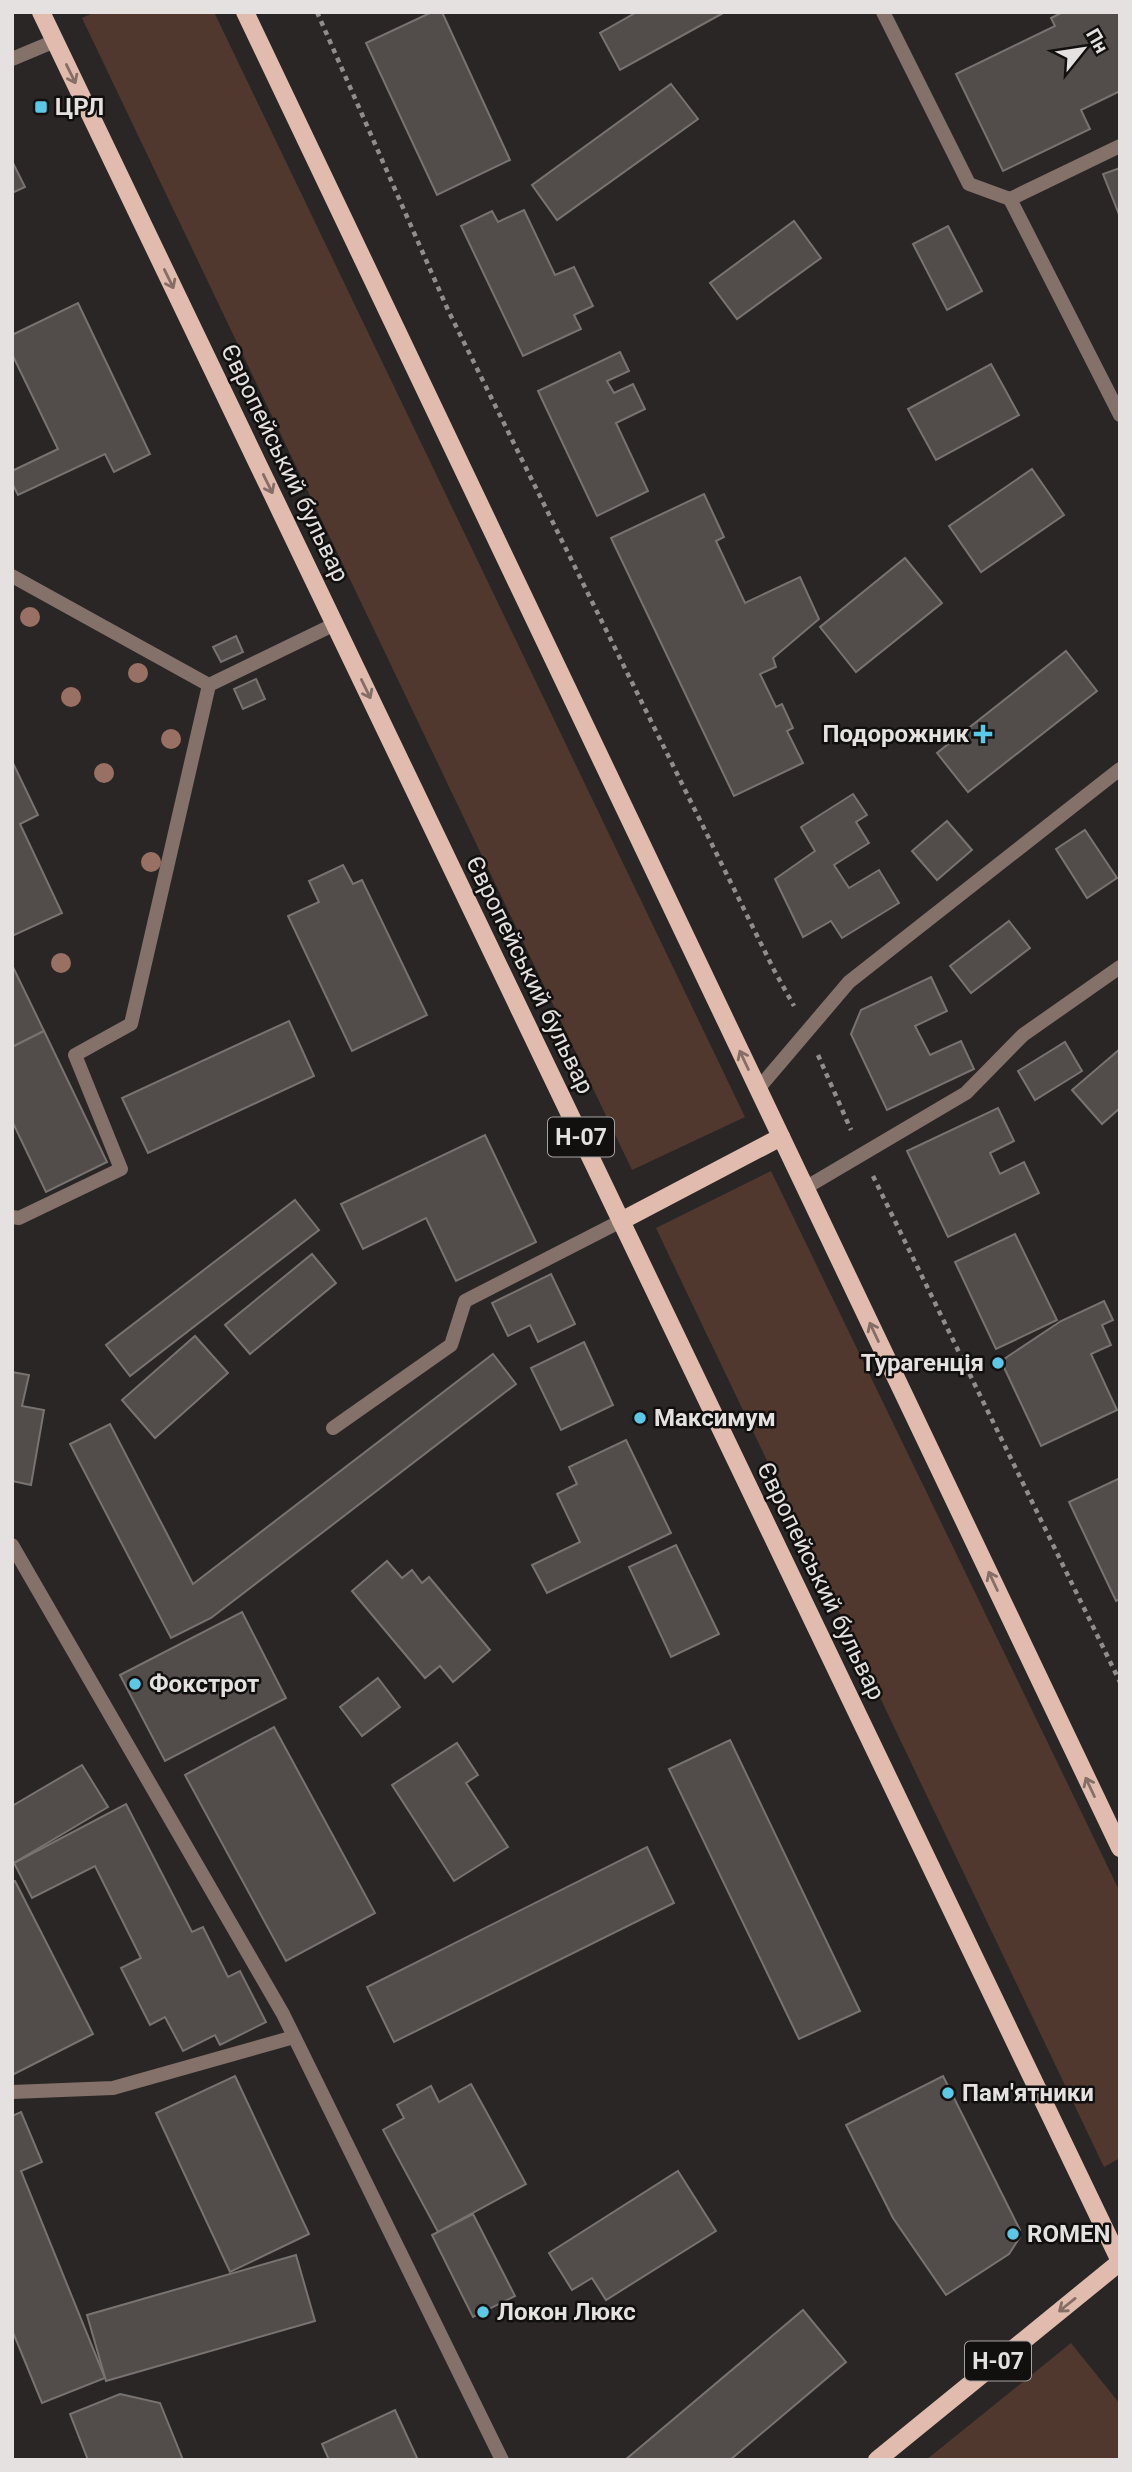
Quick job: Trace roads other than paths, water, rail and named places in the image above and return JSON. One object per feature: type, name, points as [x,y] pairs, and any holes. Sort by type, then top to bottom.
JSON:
[{"type":"main road","name":"Європейський бульвар","points":[[41,12],[1120,2262]]},
{"type":"main road","points":[[245,12],[1120,1848]]},
{"type":"main road","points":[[621,1221],[781,1137]]},
{"type":"main road","name":"Н-07","points":[[877,2460],[1120,2262]]},
{"type":"lane","points":[[883,12],[969,184],[1010,199],[1120,415]]},
{"type":"lane","points":[[12,59],[55,41]]},
{"type":"lane","points":[[1010,199],[1120,146]]},
{"type":"lane","points":[[12,576],[209,685]]},
{"type":"lane","points":[[209,685],[335,624]]},
{"type":"lane","points":[[12,1217],[19,1218],[121,1169],[75,1055],[131,1024],[209,685]]},
{"type":"lane","points":[[758,1089],[849,982],[1120,769]]},
{"type":"lane","points":[[805,1188],[967,1093],[1023,1035],[1120,967]]},
{"type":"lane","points":[[333,1428],[452,1345],[465,1301],[621,1221]]},
{"type":"lane","points":[[12,1545],[284,2014],[502,2460]]},
{"type":"lane","points":[[12,2092],[113,2088],[294,2037]]},
{"type":"place","name":"ЦРЛ","points":[[41,107]]},
{"type":"place","name":"Подорожник","points":[[983,734]]},
{"type":"place","name":"Турагенція","points":[[998,1363]]},
{"type":"place","name":"Максимум","points":[[640,1418]]},
{"type":"place","name":"Фокстрот","points":[[135,1684]]},
{"type":"place","name":"Пам'ятники","points":[[948,2093]]},
{"type":"place","name":"ROMEN","points":[[1013,2234]]},
{"type":"place","name":"Локон Люкс","points":[[483,2312]]}]
